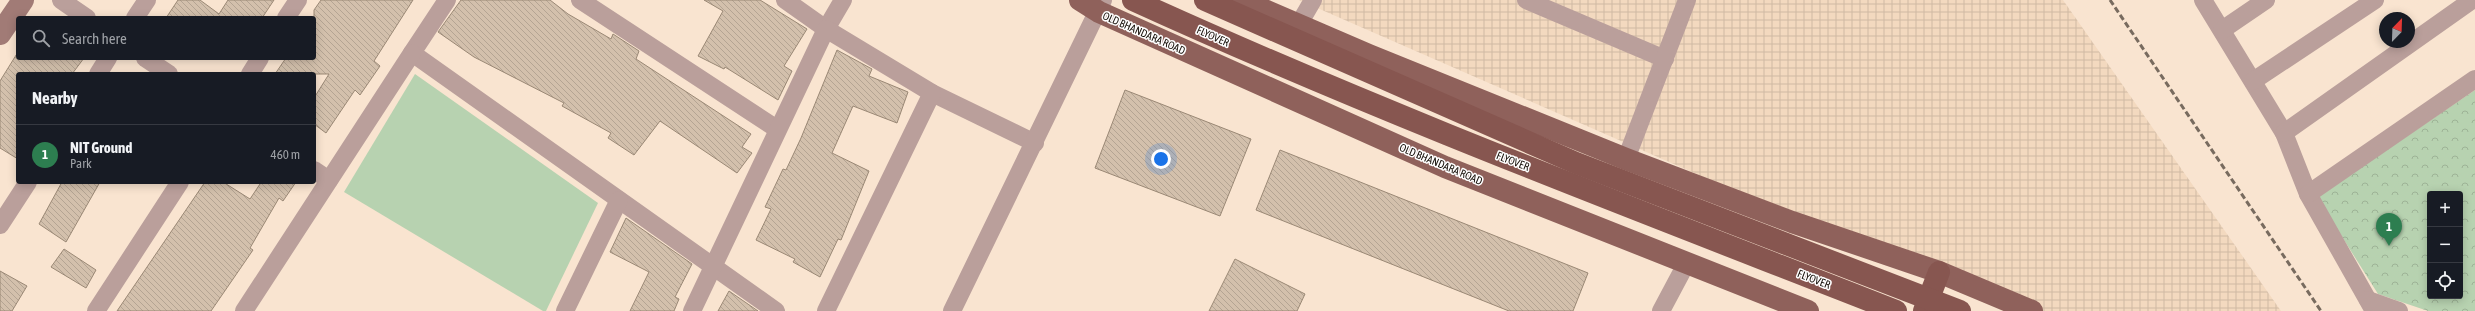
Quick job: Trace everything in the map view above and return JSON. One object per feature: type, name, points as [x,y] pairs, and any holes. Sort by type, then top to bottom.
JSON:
[{"type":"highway","name":"FLYOVER","points":[[1133,0],[1212,36],[1477,147],[1896,311]]},
{"type":"highway","name":"FLYOVER","points":[[1205,0],[1576,163],[1960,311]]},
{"type":"highway","points":[[1924,311],[1939,272]]},
{"type":"main road","points":[[0,34],[23,0]]},
{"type":"main road","name":"OLD BHANDARA ROAD","points":[[1080,0],[1101,6],[1445,167],[1686,264],[1808,311]]},
{"type":"main road","points":[[1241,0],[1300,24],[1369,55],[1626,159],[1792,222],[1939,272],[2032,311]]},
{"type":"street","points":[[61,0],[84,16]]},
{"type":"street","points":[[136,16],[147,0]]},
{"type":"street","points":[[287,16],[298,0]]},
{"type":"street","points":[[244,311],[447,0]]},
{"type":"street","points":[[580,0],[777,129]]},
{"type":"street","points":[[785,0],[826,29],[932,93],[1035,143]]},
{"type":"street","points":[[692,311],[777,129],[826,29],[843,0]]},
{"type":"street","points":[[1300,24],[1313,0]]},
{"type":"street","points":[[1526,0],[1665,59]]},
{"type":"street","points":[[1626,159],[1688,0]]},
{"type":"street","points":[[2203,0],[2284,133],[2308,194],[2371,305],[2399,311]]},
{"type":"street","points":[[2222,30],[2266,0]]},
{"type":"street","points":[[2253,81],[2375,0]]},
{"type":"street","points":[[2284,133],[2472,0]]},
{"type":"street","points":[[952,311],[1101,6]]},
{"type":"street","points":[[412,53],[776,311]]},
{"type":"street","points":[[99,72],[107,60]]},
{"type":"street","points":[[148,60],[166,72]]},
{"type":"street","points":[[251,72],[259,60]]},
{"type":"street","points":[[2308,194],[2475,79]]},
{"type":"street","points":[[826,311],[932,93]]},
{"type":"street","points":[[316,171],[330,180]]},
{"type":"street","points":[[0,225],[27,184]]},
{"type":"street","points":[[96,311],[179,184]]},
{"type":"street","points":[[565,311],[620,200]]},
{"type":"street","points":[[1661,311],[1686,264]]},
{"type":"shaded area","points":[[1299,0],[2063,0],[2281,311],[2010,311]]},
{"type":"green space","points":[[415,74],[598,203],[546,311],[543,311],[344,192]]},
{"type":"green space","points":[[2475,90],[2475,311],[2428,311],[2378,294],[2317,197]]},
{"type":"building","points":[[178,0],[200,0],[219,14],[228,0],[274,0],[263,16],[167,16]]},
{"type":"building","points":[[321,0],[413,0],[374,61],[380,66],[360,95],[355,90],[326,133],[316,126],[316,95],[329,74],[316,74],[316,72],[276,72],[285,60],[316,60],[316,16],[314,16],[314,10]]},
{"type":"building","points":[[461,0],[550,0],[568,14],[611,39],[613,34],[639,51],[636,59],[751,134],[742,147],[752,153],[737,173],[660,121],[634,155],[608,138],[611,133],[562,106],[564,103],[474,57],[438,32]]},
{"type":"building","points":[[704,0],[760,0],[807,29],[784,66],[792,71],[778,100],[725,67],[724,69],[698,56],[723,11]]},
{"type":"building","points":[[837,50],[872,69],[869,76],[908,92],[897,123],[853,106],[832,153],[869,171],[841,240],[838,239],[820,277],[793,262],[795,259],[756,240],[771,209],[765,207],[783,169],[786,170],[801,138]]},
{"type":"building","points":[[16,55],[16,60],[82,60],[74,72],[16,72],[16,158],[0,148],[0,81]]},
{"type":"building","points":[[1125,90],[1251,139],[1220,216],[1095,168]]},
{"type":"building","points":[[1280,150],[1588,273],[1573,311],[1509,311],[1256,210]]},
{"type":"building","points":[[61,184],[99,184],[66,242],[39,224]]},
{"type":"building","points":[[204,184],[226,184],[250,199],[260,184],[295,184],[283,201],[279,198],[250,248],[253,250],[211,311],[117,311]]},
{"type":"building","points":[[626,218],[692,264],[675,297],[679,299],[674,311],[630,311],[649,272],[610,252]]},
{"type":"building","points":[[64,249],[96,270],[86,288],[51,267]]},
{"type":"building","points":[[1235,259],[1305,294],[1297,311],[1209,311]]},
{"type":"building","points":[[0,271],[27,286],[12,311],[0,311]]},
{"type":"building","points":[[729,291],[758,311],[718,311]]},
{"type":"railway","points":[[2110,0],[2321,311]]},
{"type":"place","name":"NIT Ground","points":[[2389,246]]}]
